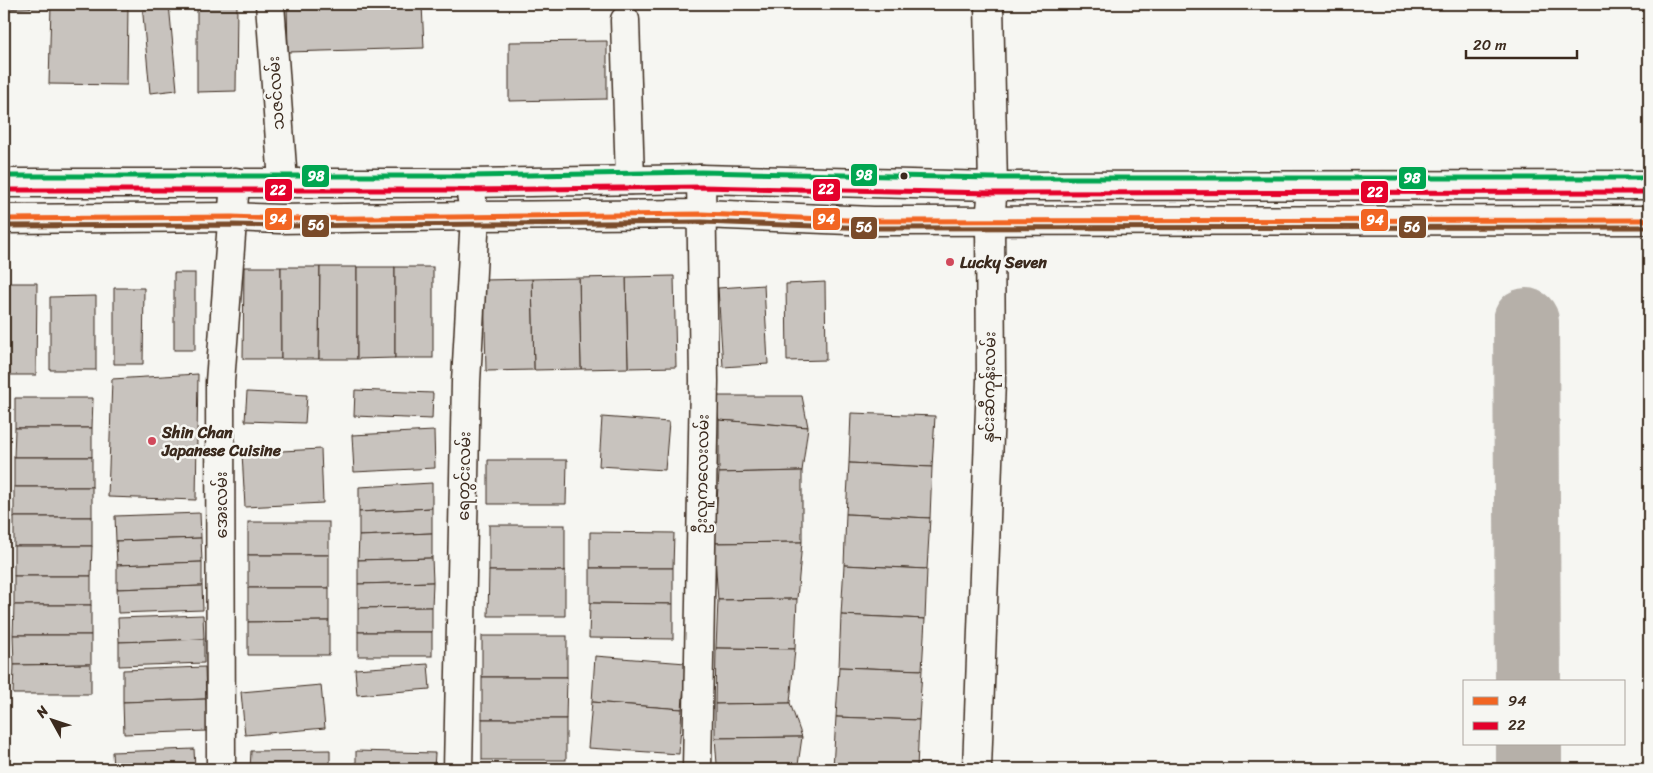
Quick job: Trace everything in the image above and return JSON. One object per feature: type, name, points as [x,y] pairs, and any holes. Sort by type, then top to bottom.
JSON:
[{"type":"main road","name":"သဇင်လမ်း","points":[[270,4],[283,182]]},
{"type":"main road","name":"နှင်းဆီကုန်းလမ်း","points":[[977,769],[990,380],[990,222],[993,186],[989,4]]},
{"type":"main road","points":[[625,20],[630,180]]},
{"type":"main road","points":[[4,183],[469,183],[702,179],[993,186],[1649,185]]},
{"type":"main road","name":"ဦးလူကလေးလမ်း","points":[[697,769],[704,381],[702,179]]},
{"type":"main road","name":"အေးလမ်း","points":[[222,769],[220,382],[235,182]]},
{"type":"main road","name":"ရေတွင်းလမ်း","points":[[458,769],[466,382],[475,216],[469,183]]},
{"type":"main road","points":[[1474,221],[1476,185]]},
{"type":"main road","points":[[4,219],[232,216],[280,219],[702,214],[873,221],[990,222],[1649,220]]},
{"type":"building","points":[[4,4],[45,4],[45,7],[4,9]]},
{"type":"building","points":[[51,4],[128,4],[127,85],[49,84]]},
{"type":"building","points":[[142,4],[169,4],[177,90],[150,93]]},
{"type":"building","points":[[197,4],[237,4],[236,91],[197,92]]},
{"type":"building","points":[[287,4],[422,4],[424,48],[288,52]]},
{"type":"building","points":[[607,41],[607,99],[509,101],[509,42]]},
{"type":"building","points":[[244,267],[281,267],[281,359],[243,359]]},
{"type":"building","points":[[281,267],[320,267],[319,359],[281,359]]},
{"type":"building","points":[[320,267],[357,267],[357,359],[319,359]]},
{"type":"building","points":[[357,267],[395,267],[395,358],[357,359]]},
{"type":"building","points":[[395,267],[433,267],[433,358],[395,358]]},
{"type":"building","points":[[174,273],[195,273],[195,350],[174,350]]},
{"type":"building","points":[[674,276],[676,367],[628,368],[626,277]]},
{"type":"building","points":[[626,277],[628,368],[581,369],[579,278]]},
{"type":"building","points":[[579,278],[581,369],[534,370],[532,279]]},
{"type":"building","points":[[532,279],[534,370],[486,371],[484,280]]},
{"type":"building","points":[[825,282],[826,360],[787,361],[786,284]]},
{"type":"building","points":[[6,283],[37,283],[36,375],[5,375]]},
{"type":"building","points":[[764,285],[768,364],[723,367],[718,288]]},
{"type":"building","points":[[114,288],[144,288],[143,364],[114,364]]},
{"type":"building","points":[[96,296],[96,370],[50,370],[50,297]]},
{"type":"building","points":[[198,374],[196,500],[108,497],[112,379]]},
{"type":"building","points":[[355,390],[433,393],[432,419],[354,416]]},
{"type":"building","points":[[247,392],[307,395],[305,423],[245,421]]},
{"type":"building","points":[[714,396],[802,396],[808,427],[719,420]]},
{"type":"building","points":[[15,398],[93,398],[92,428],[15,428]]},
{"type":"building","points":[[851,413],[935,416],[932,467],[849,463]]},
{"type":"building","points":[[602,417],[669,422],[665,470],[599,466]]},
{"type":"building","points":[[719,420],[808,427],[802,471],[719,473]]},
{"type":"building","points":[[15,428],[92,428],[92,457],[14,457]]},
{"type":"building","points":[[434,431],[435,468],[354,472],[352,435]]},
{"type":"building","points":[[321,449],[323,503],[245,507],[242,453]]},
{"type":"building","points":[[14,457],[92,457],[92,487],[14,487]]},
{"type":"building","points":[[488,460],[567,460],[566,504],[488,504]]},
{"type":"building","points":[[849,463],[932,467],[930,518],[846,514]]},
{"type":"building","points":[[802,471],[802,542],[714,543],[719,473]]},
{"type":"building","points":[[432,483],[432,508],[359,512],[359,487]]},
{"type":"building","points":[[14,487],[92,487],[92,517],[14,517]]},
{"type":"building","points":[[432,508],[432,533],[359,536],[359,512]]},
{"type":"building","points":[[200,513],[201,538],[116,541],[115,516]]},
{"type":"building","points":[[846,514],[930,518],[927,569],[844,565]]},
{"type":"building","points":[[14,517],[92,517],[92,546],[14,546]]},
{"type":"building","points":[[248,522],[329,522],[329,555],[248,555]]},
{"type":"building","points":[[489,525],[565,525],[565,571],[489,571]]},
{"type":"building","points":[[590,532],[674,533],[673,568],[590,568]]},
{"type":"building","points":[[432,533],[432,558],[358,560],[359,536]]},
{"type":"building","points":[[201,538],[202,562],[117,565],[116,541]]},
{"type":"building","points":[[802,542],[797,599],[718,600],[714,543]]},
{"type":"building","points":[[14,546],[92,546],[91,576],[14,576]]},
{"type":"building","points":[[248,555],[329,555],[329,588],[248,588]]},
{"type":"building","points":[[432,558],[433,582],[358,584],[358,560]]},
{"type":"building","points":[[202,562],[202,586],[117,589],[117,565]]},
{"type":"building","points":[[844,565],[927,569],[925,619],[841,615]]},
{"type":"building","points":[[590,568],[673,568],[673,604],[590,603]]},
{"type":"building","points":[[489,571],[565,571],[565,616],[488,616]]},
{"type":"building","points":[[14,576],[91,576],[91,605],[14,605]]},
{"type":"building","points":[[433,582],[432,607],[358,608],[358,584]]},
{"type":"building","points":[[202,586],[203,610],[118,613],[117,589]]},
{"type":"building","points":[[248,588],[329,588],[329,621],[248,622]]},
{"type":"building","points":[[797,599],[795,649],[716,648],[718,600]]},
{"type":"building","points":[[590,603],[673,604],[673,639],[589,638]]},
{"type":"building","points":[[14,605],[91,605],[91,635],[13,635]]},
{"type":"building","points":[[432,607],[432,632],[358,632],[358,608]]},
{"type":"building","points":[[203,615],[204,639],[119,642],[118,618]]},
{"type":"building","points":[[841,615],[925,619],[922,670],[839,667]]},
{"type":"building","points":[[329,621],[329,655],[248,655],[248,622]]},
{"type":"building","points":[[358,632],[432,632],[432,656],[358,656]]},
{"type":"building","points":[[13,635],[91,635],[91,664],[14,665]]},
{"type":"building","points":[[482,636],[567,636],[567,677],[482,677]]},
{"type":"building","points":[[204,639],[204,663],[119,666],[119,642]]},
{"type":"building","points":[[716,648],[795,649],[790,703],[715,704]]},
{"type":"building","points":[[595,656],[686,663],[682,709],[592,702]]},
{"type":"building","points":[[91,664],[91,694],[13,694],[14,665]]},
{"type":"building","points":[[428,664],[430,689],[357,695],[355,669]]},
{"type":"building","points":[[205,667],[206,699],[123,702],[123,670]]},
{"type":"building","points":[[839,667],[922,670],[919,720],[836,717]]},
{"type":"building","points":[[482,677],[567,677],[566,719],[482,719]]},
{"type":"building","points":[[321,685],[325,728],[245,735],[241,692]]},
{"type":"building","points":[[206,699],[207,731],[124,734],[123,702]]},
{"type":"building","points":[[592,702],[682,709],[679,754],[588,748]]},
{"type":"building","points":[[790,703],[802,737],[715,738],[715,704]]},
{"type":"building","points":[[836,717],[919,720],[917,769],[833,768]]},
{"type":"building","points":[[482,719],[566,719],[566,760],[482,760]]},
{"type":"building","points":[[802,737],[798,765],[717,764],[715,738]]},
{"type":"building","points":[[194,749],[195,769],[113,769],[112,752]]},
{"type":"building","points":[[330,750],[330,769],[250,769],[251,751]]},
{"type":"building","points":[[356,751],[435,753],[434,769],[356,769]]},
{"type":"building","points":[[717,764],[798,765],[798,769],[718,769]]},
{"type":"building","points":[[596,765],[631,765],[631,769],[596,769]]},
{"type":"waterway","points":[[1526,321],[1528,680]]},
{"type":"waterway","points":[[1529,746],[1529,769]]},
{"type":"transit line","name":"98","points":[[4,176],[469,176],[701,172],[993,178],[1649,178]]},
{"type":"transit line","name":"22","points":[[4,190],[469,190],[701,187],[993,193],[1649,192]]},
{"type":"transit line","name":"94","points":[[4,219],[232,217],[280,219],[702,214],[873,221],[1649,220]]},
{"type":"transit line","name":"56","points":[[4,226],[280,226],[702,222],[873,228],[1649,227]]},
{"type":"place","name":"Lucky Seven","points":[[950,262]]},
{"type":"place","name":"Shin Chan Japanese Cuisine","points":[[152,441]]}]
